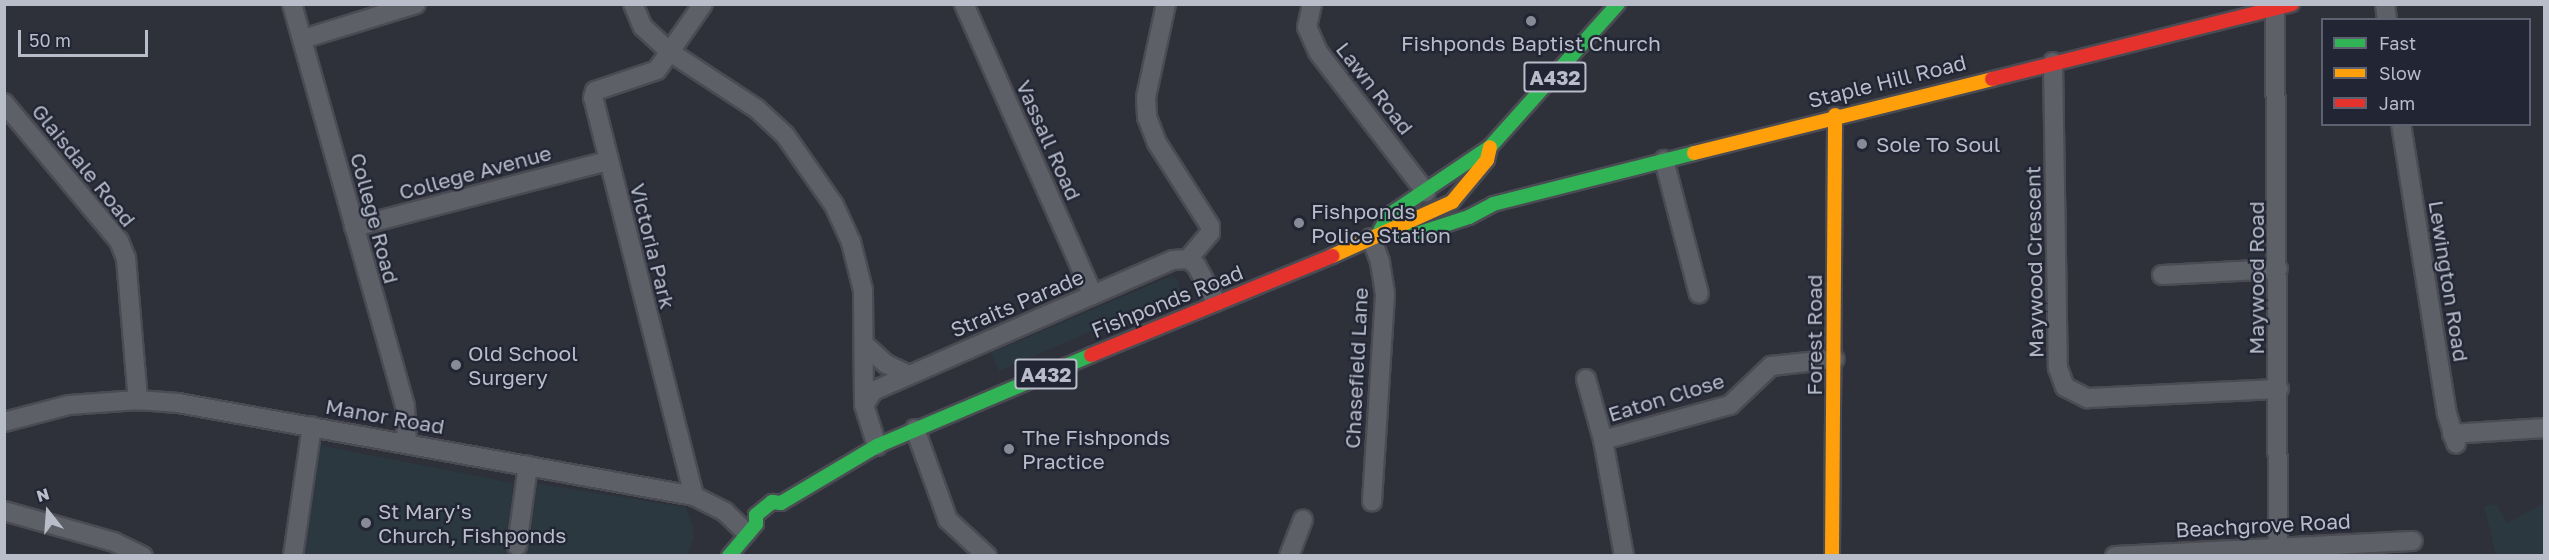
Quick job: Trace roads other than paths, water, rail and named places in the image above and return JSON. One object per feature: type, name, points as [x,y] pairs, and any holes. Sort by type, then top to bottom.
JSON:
[{"type":"main road","name":"A432","points":[[1379,235],[1389,215],[1490,147],[1618,4]]},
{"type":"main road","name":"Staple Hill Road","points":[[1379,235],[1417,234],[1469,217],[1493,204],[1835,115],[2281,6]]},
{"type":"main road","name":"Forest Road","points":[[1832,555],[1835,115]]},
{"type":"main road","name":"A432","points":[[1452,202],[1487,160],[1490,147]]},
{"type":"main road","name":"Staple Hill Road","points":[[1452,202],[1493,204]]},
{"type":"main road","name":"Fishponds Road","points":[[751,529],[766,527],[778,513],[878,446],[1215,302],[1379,235],[1452,202]]},
{"type":"main road","name":"Fishponds Road","points":[[729,555],[751,529],[759,512],[772,502],[778,513]]},
{"type":"street","name":"College Road","points":[[292,4],[405,406],[407,443]]},
{"type":"street","points":[[303,39],[416,4]]},
{"type":"street","points":[[633,4],[643,27],[670,52],[756,109],[812,168],[851,242],[863,290],[866,346],[864,405],[878,446]]},
{"type":"street","points":[[670,52],[703,4]]},
{"type":"street","name":"Vassall Road","points":[[964,4],[1093,295]]},
{"type":"street","points":[[1166,4],[1146,97],[1147,117],[1157,143],[1210,226],[1210,233],[1188,259],[1202,271],[1215,302]]},
{"type":"street","name":"Lawn Road","points":[[1312,4],[1307,27],[1318,52],[1426,192]]},
{"type":"street","name":"Maywood Road","points":[[2278,547],[2281,6]]},
{"type":"street","name":"Victoria Park","points":[[670,52],[648,75],[596,91],[593,98],[694,496]]},
{"type":"street","name":"Maywood Crescent","points":[[2053,62],[2058,368],[2065,387],[2086,398],[2279,389]]},
{"type":"street","name":"Glaisdale Road","points":[[4,103],[119,241],[126,258],[138,400]]},
{"type":"street","name":"Lewington Road","points":[[2401,126],[2454,439],[2544,428]]},
{"type":"street","points":[[1664,160],[1699,294]]},
{"type":"street","name":"College Avenue","points":[[354,227],[608,161]]},
{"type":"street","name":"Chasefield Lane","points":[[1372,502],[1385,295],[1379,235]]},
{"type":"street","name":"Straits Parade","points":[[864,405],[873,391],[1173,260],[1188,259]]},
{"type":"street","points":[[2162,274],[2278,269]]},
{"type":"street","points":[[866,346],[886,364],[909,375]]},
{"type":"street","name":"Eaton Close","points":[[1603,440],[1730,405],[1771,366],[1835,359]]},
{"type":"street","name":"Eaton Close","points":[[1586,379],[1603,440],[1624,555]]},
{"type":"street","name":"Manor Road","points":[[4,422],[69,405],[138,400],[312,426],[694,496],[751,529]]},
{"type":"street","points":[[293,555],[312,426]]},
{"type":"street","points":[[915,429],[948,520],[987,555]]},
{"type":"street","points":[[517,546],[528,466]]},
{"type":"street","points":[[4,511],[114,542],[143,555]]},
{"type":"street","points":[[1289,555],[1303,520]]},
{"type":"street","name":"Beachgrove Road","points":[[2115,555],[2208,553],[2278,547],[2408,546]]},
{"type":"place","name":"Fishponds Baptist Church","points":[[1531,21]]},
{"type":"place","name":"Sole To Soul","points":[[1862,144]]},
{"type":"place","name":"Fishponds Police Station","points":[[1299,223]]},
{"type":"place","name":"Old School Surgery","points":[[456,365]]},
{"type":"place","name":"The Fishponds Practice","points":[[1009,449]]},
{"type":"place","name":"St Mary's Church, Fishponds","points":[[366,523]]}]
